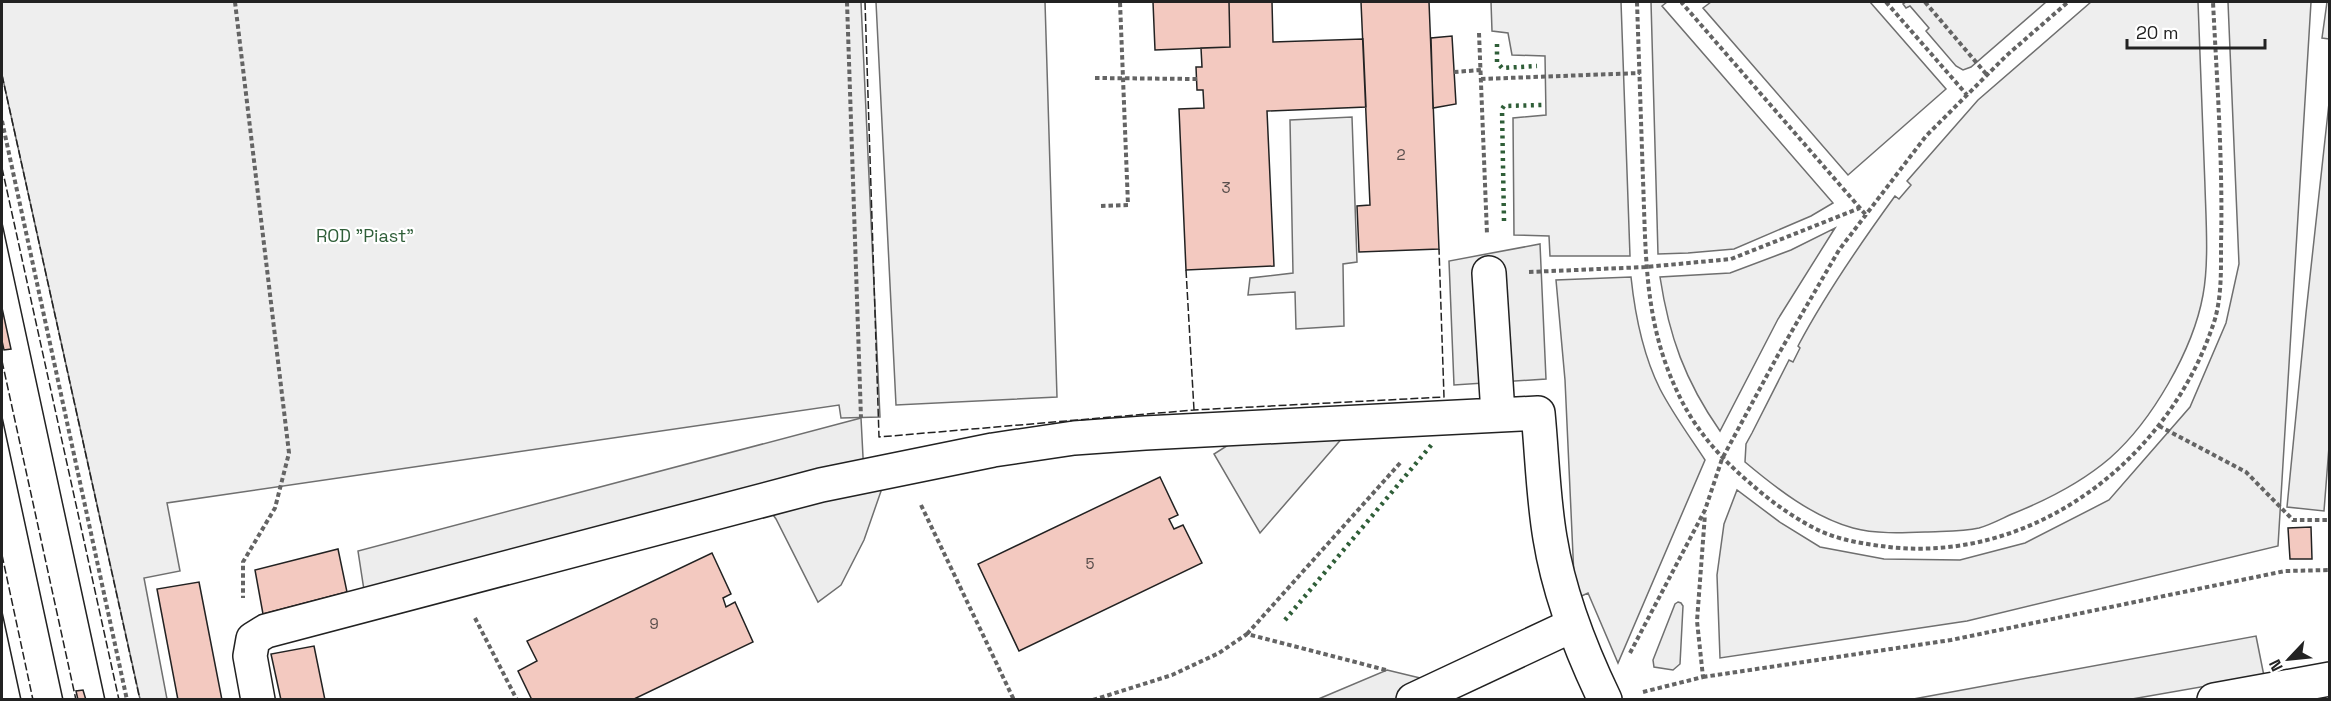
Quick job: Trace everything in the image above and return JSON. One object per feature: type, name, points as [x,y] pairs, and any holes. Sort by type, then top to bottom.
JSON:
[{"type":"lane","points":[[1489,273],[1498,414]]},
{"type":"lane","points":[[258,699],[250,656],[253,639],[266,631],[821,485],[993,450],[1074,438],[1538,413],[1550,537],[1560,585],[1573,625],[1619,697]]},
{"type":"lane","points":[[1413,699],[1573,625]]},
{"type":"lane","points":[[2214,699],[2330,679]]},
{"type":"path","points":[[235,2],[289,453],[275,507],[243,562],[243,604],[253,639]]},
{"type":"path","points":[[847,2],[861,418]]},
{"type":"path","points":[[1101,206],[1128,205],[1120,2]]},
{"type":"path","points":[[1637,2],[1648,293],[1658,341],[1676,389],[1698,430],[1722,459],[1771,502],[1816,529],[1861,544],[1910,549],[1971,546],[2017,531],[2060,510],[2112,477],[2152,437],[2188,382],[2213,326],[2220,284],[2222,204],[2213,2]]},
{"type":"path","points":[[1684,2],[1682,3],[1866,215]]},
{"type":"path","points":[[1886,2],[1967,95]]},
{"type":"path","points":[[1925,2],[1987,75]]},
{"type":"path","points":[[1628,657],[1705,510],[1722,459],[1778,355],[1839,250],[1926,136],[1987,75],[2068,2]]},
{"type":"path","points":[[1479,33],[1489,273],[1646,267],[1731,259],[1860,208]]},
{"type":"path","points":[[1454,72],[1481,70]]},
{"type":"path","points":[[1481,79],[1640,73]]},
{"type":"path","points":[[1095,78],[1197,79]]},
{"type":"path","points":[[2,122],[127,699]]},
{"type":"path","points":[[1093,699],[1172,675],[1219,653],[1247,633],[1441,417]]},
{"type":"path","points":[[2159,426],[2246,472],[2293,520],[2330,520]]},
{"type":"path","points":[[903,467],[1014,699]]},
{"type":"path","points":[[1703,678],[1697,621],[1705,510]]},
{"type":"path","points":[[1619,697],[1703,678],[1951,640],[2285,571],[2330,570]]},
{"type":"path","points":[[457,582],[518,699]]},
{"type":"path","points":[[1247,633],[1445,684]]},
{"type":"green space","name":"ROD \"Piast\"","points":[[2,2],[861,2],[880,417],[841,418],[839,405],[167,503],[180,571],[144,578],[167,699],[140,699],[2,75]]},
{"type":"green space","points":[[876,2],[1045,2],[1057,397],[896,405]]},
{"type":"green space","points":[[1491,2],[1621,2],[1630,256],[1550,256],[1549,236],[1514,235],[1513,118],[1546,115],[1545,56],[1512,55],[1508,33],[1492,31]]},
{"type":"green space","points":[[1651,2],[1667,2],[1662,6],[1833,203],[1811,216],[1734,249],[1658,254]]},
{"type":"green space","points":[[1711,2],[1870,2],[1946,89],[1848,175],[1703,8]]},
{"type":"green space","points":[[1906,2],[2046,2],[1971,67],[1963,70],[1956,66],[1926,31],[1929,28],[1910,6],[1906,8],[1903,4]]},
{"type":"green space","points":[[2091,2],[2198,2],[2206,269],[2198,316],[2180,361],[2168,383],[2141,425],[2126,443],[2099,467],[2051,497],[1983,527],[1952,531],[1897,533],[1870,531],[1838,523],[1809,509],[1745,462],[1746,444],[1789,360],[1793,362],[1800,348],[1798,346],[1820,307],[1869,232],[1895,196],[1899,199],[1911,185],[1907,181],[1978,100]]},
{"type":"green space","points":[[2228,2],[2311,2],[2278,546],[1967,621],[1720,658],[1717,575],[1724,524],[1737,490],[1781,523],[1820,547],[1884,559],[1960,560],[2025,543],[2109,500],[2190,407],[2226,323],[2239,264]]},
{"type":"green space","points":[[1835,228],[1778,319],[1720,431],[1697,394],[1680,357],[1668,319],[1660,277],[1730,273],[1791,250]]},
{"type":"green space","points":[[1631,277],[1641,334],[1654,376],[1670,407],[1705,460],[1618,663],[1588,593],[1575,599],[1565,380],[1556,280]]},
{"type":"green space","points":[[1678,602],[1683,606],[1680,664],[1673,670],[1654,667],[1653,660],[1675,604]]},
{"type":"shaded area","points":[[2327,2],[2329,2],[2329,39],[2322,38]]},
{"type":"shaded area","points":[[2329,103],[2330,434],[2324,511],[2287,507]]},
{"type":"shaded area","points":[[1352,117],[1357,262],[1343,264],[1344,326],[1296,329],[1295,292],[1248,295],[1250,278],[1293,273],[1290,120]]},
{"type":"shaded area","points":[[1540,244],[1546,379],[1454,385],[1449,261]]},
{"type":"shaded area","points":[[861,418],[864,476],[888,471],[864,540],[841,585],[818,602],[776,519],[764,502],[366,603],[358,551]]},
{"type":"shaded area","points":[[1357,421],[1260,533],[1214,454],[1258,426]]},
{"type":"shaded area","points":[[2256,636],[2264,676],[2132,699],[1908,700]]},
{"type":"shaded area","points":[[1387,670],[1445,684],[1413,699],[1316,700]]},
{"type":"building","points":[[1153,2],[1229,2],[1230,47],[1155,50]]},
{"type":"building","points":[[1229,2],[1272,2],[1273,42],[1363,39],[1366,107],[1267,111],[1274,266],[1186,270],[1179,109],[1204,108],[1203,90],[1197,90],[1196,67],[1202,67],[1201,48],[1230,47]]},
{"type":"building","points":[[1361,2],[1429,2],[1439,249],[1359,252],[1357,206],[1370,205]]},
{"type":"building","points":[[1452,36],[1456,104],[1433,108],[1431,38]]},
{"type":"building","points":[[2,308],[11,349],[4,350],[2,341]]},
{"type":"building","points":[[1160,477],[1178,515],[1169,519],[1174,529],[1183,525],[1202,563],[1019,651],[978,564]]},
{"type":"building","points":[[2311,527],[2312,559],[2290,559],[2288,528]]},
{"type":"building","points":[[338,549],[347,592],[263,614],[255,570]]},
{"type":"building","points":[[712,553],[731,594],[723,598],[726,607],[735,602],[753,642],[632,700],[532,700],[518,671],[537,661],[527,641]]},
{"type":"building","points":[[199,582],[222,700],[178,700],[157,589]]},
{"type":"building","points":[[314,646],[325,700],[281,700],[271,654]]},
{"type":"building","points":[[83,690],[86,700],[78,700],[76,691]]},
{"type":"tram line","points":[[2,223],[105,700]]},
{"type":"tram line","points":[[2,417],[63,700]]},
{"type":"tram line","points":[[2,612],[21,700]]},
{"type":"hedge","points":[[1497,44],[1497,62],[1502,68],[1537,66]]},
{"type":"hedge","points":[[1504,221],[1502,109],[1504,106],[1542,105]]},
{"type":"hedge","points":[[1285,620],[1433,443]]},
{"type":"fence","points":[[865,2],[879,437],[1194,410],[1444,397],[1439,249]]},
{"type":"fence","points":[[2,75],[140,700]]},
{"type":"fence","points":[[2,168],[119,700]]},
{"type":"fence","points":[[1186,270],[1194,410]]},
{"type":"fence","points":[[2,361],[76,700]]},
{"type":"fence","points":[[2,555],[33,700]]}]
